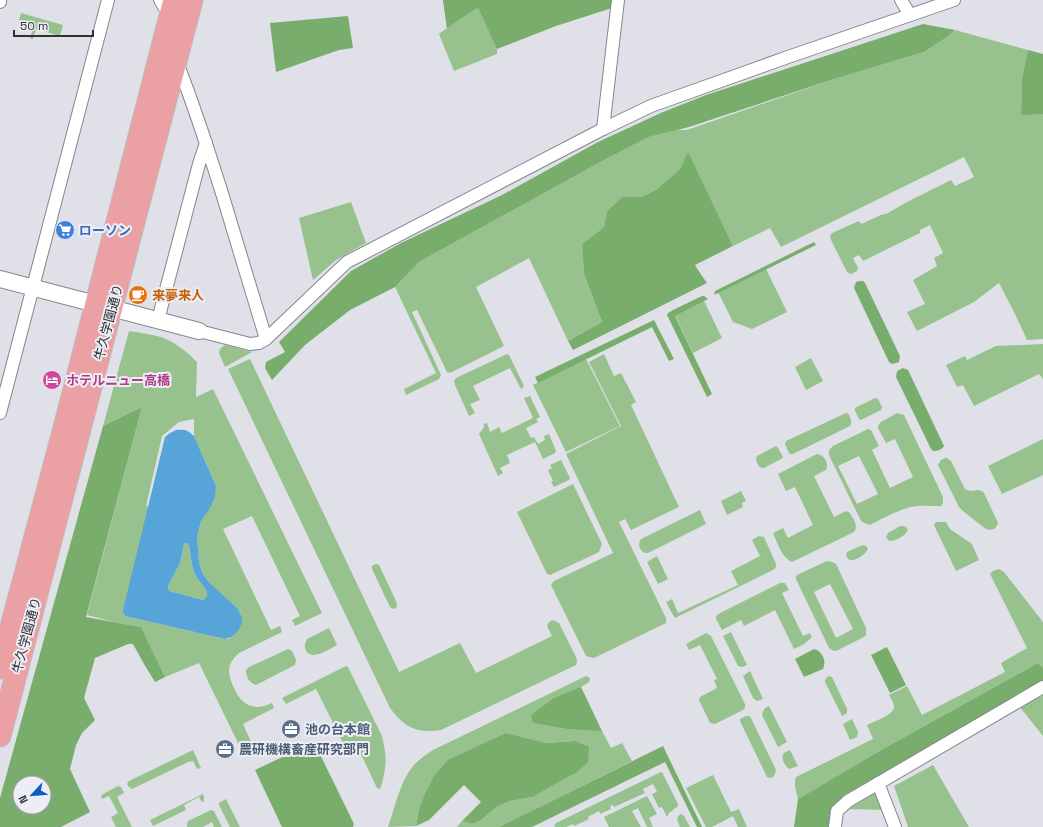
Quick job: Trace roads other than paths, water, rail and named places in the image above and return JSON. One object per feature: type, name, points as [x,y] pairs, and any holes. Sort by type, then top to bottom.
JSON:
[{"type":"highway","name":"牛久学園通り","points":[[0,668],[63,431],[103,306],[176,60],[192,0]]},
{"type":"highway","name":"牛久学園通り","points":[[0,736],[103,306],[168,5]]},
{"type":"street","points":[[0,413],[108,0]]},
{"type":"street","points":[[603,129],[618,0]]},
{"type":"street","points":[[901,0],[910,15]]},
{"type":"street","points":[[0,279],[250,344],[259,343],[266,339],[347,262],[603,129],[651,106],[954,0]]},
{"type":"street","points":[[176,60],[186,84],[206,143],[266,339]]},
{"type":"street","points":[[158,320],[199,164],[206,143]]},
{"type":"street","points":[[835,827],[837,811],[842,805],[1043,687]]},
{"type":"street","points":[[878,783],[896,827]]},
{"type":"water","points":[[176,430],[184,430],[188,431],[194,436],[216,486],[215,497],[209,510],[201,521],[197,537],[199,562],[203,574],[208,581],[238,609],[242,617],[242,622],[238,631],[225,639],[125,616],[124,614],[123,610],[165,437]],"holes":[[[186,543],[189,545],[194,572],[207,593],[203,600],[169,591],[168,586],[180,563],[184,544]]]},
{"type":"place","name":"ローソン","points":[[65,230]]},
{"type":"place","name":"来夢来人","points":[[138,295]]},
{"type":"place","name":"ホテルニュー高橋","points":[[52,380]]},
{"type":"place","name":"池の台本館","points":[[291,729]]},
{"type":"place","name":"農研機構畜産研究部門","points":[[225,749]]}]
